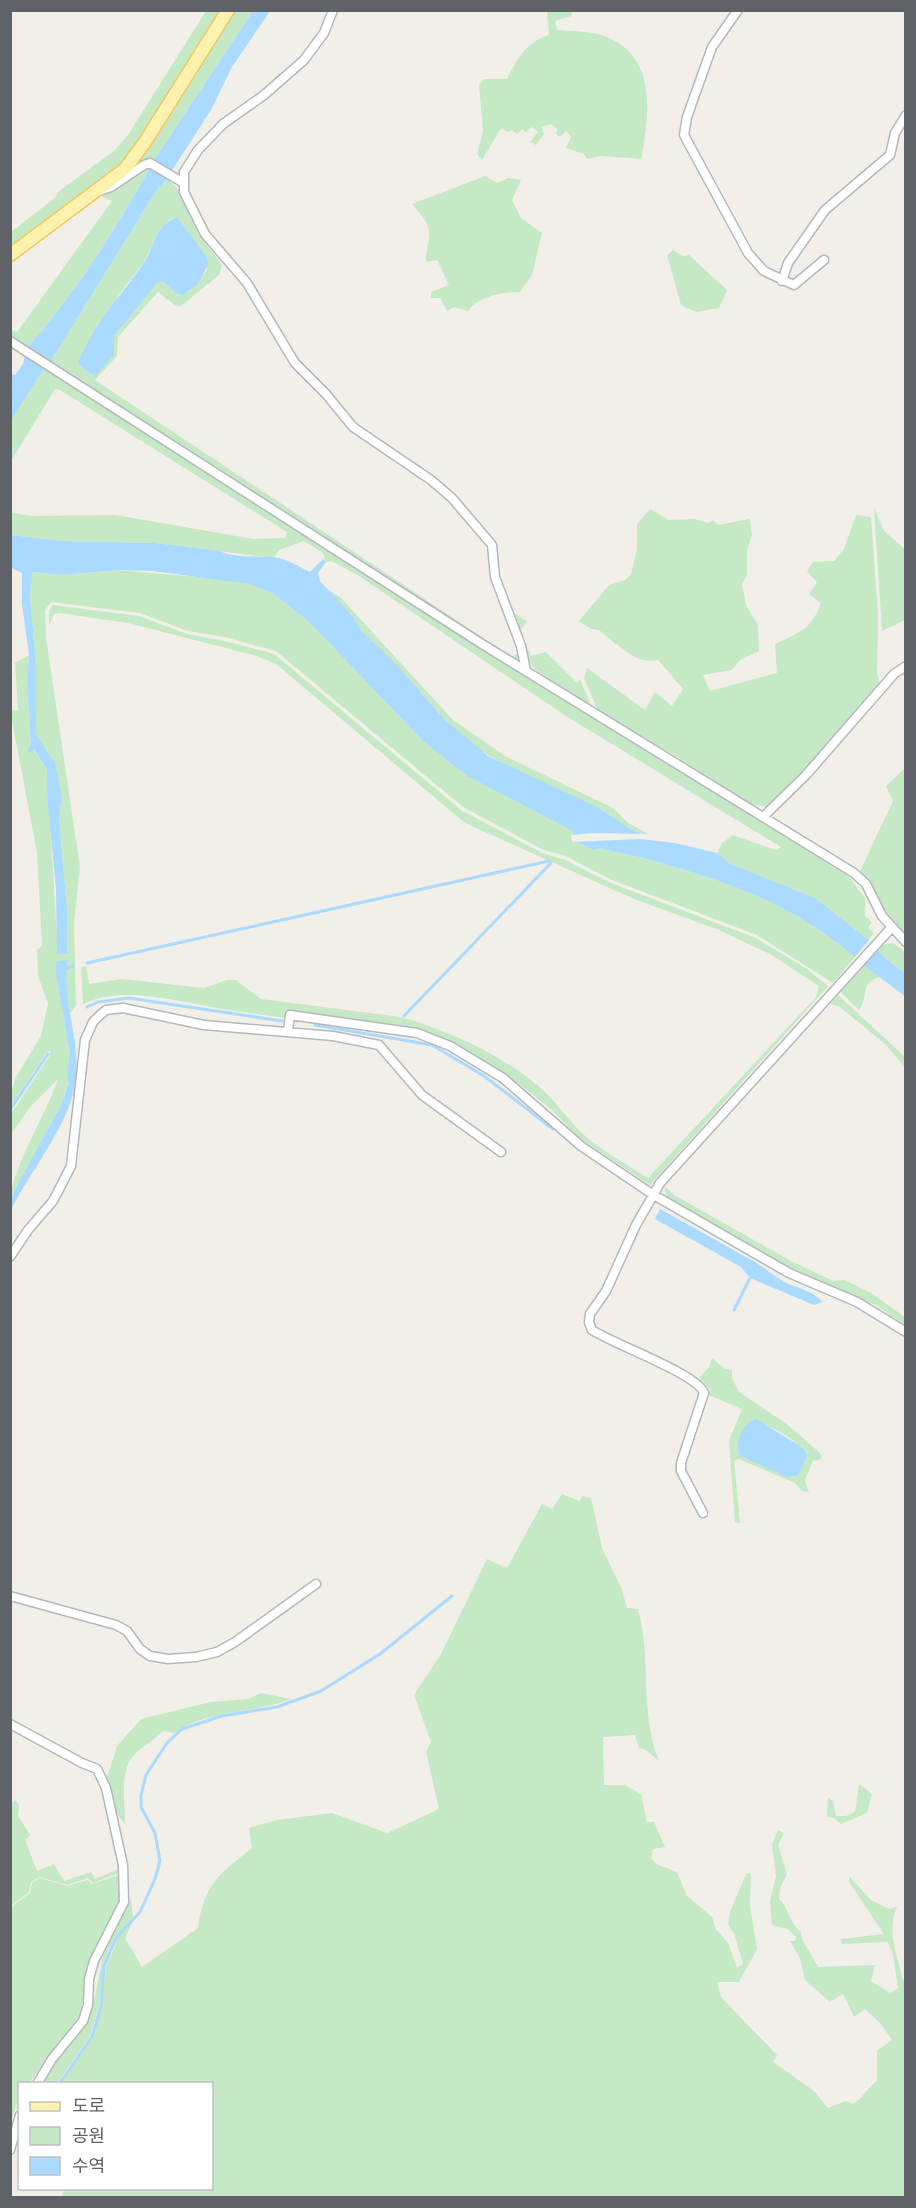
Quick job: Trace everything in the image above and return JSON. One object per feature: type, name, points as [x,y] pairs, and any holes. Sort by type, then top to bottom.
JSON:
[{"type":"main road","points":[[10,255],[125,169],[145,142],[228,10]]},
{"type":"street","points":[[333,10],[324,33],[304,60],[210,137],[187,164],[182,182],[188,204],[205,234],[248,283],[295,363],[326,394],[352,427],[431,480],[464,509],[492,545],[495,577],[521,645],[526,671]]},
{"type":"street","points":[[738,10],[712,47],[692,102],[684,135],[748,253],[764,271],[794,285],[824,260]]},
{"type":"street","points":[[782,281],[788,263],[825,210],[890,155],[896,133],[906,115]]},
{"type":"street","points":[[95,192],[111,187],[150,163],[182,182]]},
{"type":"street","points":[[10,341],[526,671],[854,873],[866,884],[882,916],[906,942]]},
{"type":"street","points":[[763,817],[806,775],[894,674],[906,666]]},
{"type":"street","points":[[703,1513],[681,1471],[681,1463],[704,1393],[703,1389],[688,1377],[600,1336],[592,1330],[589,1322],[590,1314],[606,1291],[652,1194],[891,927]]},
{"type":"street","points":[[10,1257],[28,1230],[53,1201],[71,1166],[83,1049],[89,1030],[106,1010],[123,1008],[204,1025],[288,1031],[379,1045],[422,1095],[501,1152]]},
{"type":"street","points":[[288,1031],[290,1015],[417,1033],[450,1046],[503,1078],[581,1146],[652,1194],[789,1273],[857,1302],[906,1332]]},
{"type":"street","points":[[10,1596],[116,1624],[127,1631],[140,1649],[150,1656],[168,1659],[217,1652],[235,1642],[316,1584]]},
{"type":"street","points":[[10,1724],[97,1769],[106,1788],[126,1889],[124,1902],[94,1961],[89,1979],[88,2005],[83,2021],[52,2059],[38,2082]]},
{"type":"street","points":[[10,2150],[18,2122]]},
{"type":"green space","points":[[206,11],[222,11],[136,148],[126,159],[11,247],[11,232],[56,197],[58,192],[114,151],[128,135]]},
{"type":"green space","points":[[232,11],[253,11],[154,160],[145,159],[128,171]]},
{"type":"green space","points":[[547,11],[572,11],[571,16],[555,21],[557,30],[598,34],[617,42],[631,54],[640,69],[647,103],[647,122],[641,159],[601,156],[587,159],[584,154],[566,148],[571,137],[566,131],[560,137],[556,134],[557,129],[551,124],[542,127],[544,134],[536,145],[530,142],[538,132],[532,127],[526,132],[522,129],[517,134],[512,130],[508,132],[501,128],[482,160],[477,154],[483,131],[479,85],[484,79],[507,79],[528,47],[549,35]]},
{"type":"green space","points":[[150,168],[94,260],[46,326],[28,347],[11,336],[10,329],[17,332],[112,201],[102,197]]},
{"type":"green space","points":[[485,176],[497,183],[508,178],[521,180],[512,200],[521,218],[542,233],[532,275],[520,292],[484,298],[468,311],[454,307],[447,311],[440,298],[431,298],[431,292],[449,285],[437,260],[426,262],[429,229],[412,204]]},
{"type":"green space","points":[[167,179],[178,189],[197,232],[222,265],[219,275],[181,306],[176,306],[158,292],[118,337],[117,356],[95,380],[512,657],[520,652],[520,664],[51,361],[154,194]],"holes":[[[177,217],[207,257],[207,270],[190,291],[177,294],[162,281],[157,283],[114,336],[94,376],[78,364],[120,293],[144,262],[160,230],[169,220]]]},
{"type":"green space","points":[[673,250],[683,256],[689,255],[727,290],[719,308],[696,312],[681,305],[667,255]]},
{"type":"green space","points":[[45,367],[371,576],[475,646],[700,782],[849,877],[865,898],[865,916],[872,922],[868,928],[874,933],[869,940],[815,898],[729,863],[717,853],[722,843],[733,835],[775,850],[781,847],[566,716],[359,576],[332,561],[326,562],[323,553],[304,541],[279,550],[274,558],[155,543],[61,541],[11,535],[11,512],[31,516],[116,515],[253,539],[285,538],[287,532],[60,390],[55,389],[11,461],[11,421]]},
{"type":"green space","points":[[874,508],[884,531],[905,549],[905,620],[882,631]]},
{"type":"green space","points":[[650,509],[669,520],[695,519],[708,523],[713,520],[718,525],[750,519],[752,535],[747,550],[747,575],[742,584],[746,605],[758,625],[759,651],[740,660],[732,670],[703,675],[710,691],[777,673],[775,644],[809,625],[821,603],[809,594],[817,582],[807,571],[813,562],[834,561],[844,549],[856,515],[871,517],[878,615],[877,673],[881,688],[769,807],[748,804],[676,756],[599,713],[584,678],[587,668],[645,710],[655,692],[672,706],[683,689],[658,660],[650,661],[634,656],[599,630],[591,629],[579,621],[609,585],[625,580],[631,574],[637,550],[637,524]]},
{"type":"green space","points":[[118,570],[219,579],[249,584],[274,594],[309,622],[423,741],[467,776],[574,831],[576,842],[594,850],[601,848],[654,861],[760,897],[808,923],[855,957],[833,983],[757,935],[612,880],[566,856],[544,850],[463,807],[276,651],[225,637],[188,631],[140,613],[51,602],[45,610],[46,638],[80,867],[74,922],[76,1006],[69,1015],[65,977],[56,962],[70,1053],[67,1079],[69,1081],[61,1105],[11,1200],[16,1174],[58,1079],[31,1106],[11,1134],[11,1114],[50,1055],[50,1051],[46,1053],[11,1106],[11,1092],[16,1077],[41,1036],[48,1003],[38,976],[37,950],[42,946],[37,853],[11,715],[11,710],[18,710],[15,663],[29,655],[27,681],[31,745],[47,770],[58,955],[67,953],[67,908],[59,817],[61,806],[55,763],[36,734],[36,665],[30,595],[31,572],[62,575]]},
{"type":"green space","points":[[326,588],[341,598],[453,720],[505,756],[613,808],[628,823],[658,839],[630,829],[601,809],[518,772],[478,749],[445,720],[395,663],[361,630],[352,615]]},
{"type":"green space","points":[[52,605],[139,616],[187,634],[274,654],[461,810],[542,853],[565,860],[611,883],[756,938],[807,969],[828,986],[650,1185],[578,1137],[552,1110],[514,1080],[453,1044],[420,1031],[381,1023],[288,1013],[286,1018],[149,996],[115,996],[99,998],[83,1004],[81,967],[86,966],[89,984],[122,979],[204,988],[227,980],[236,980],[261,999],[401,1017],[454,1036],[505,1062],[544,1091],[590,1140],[648,1178],[816,997],[819,986],[770,954],[719,930],[634,899],[465,823],[276,664],[257,656],[128,623],[60,613],[54,614],[49,626],[49,611]]},
{"type":"green space","points":[[510,611],[527,621],[520,631],[531,656],[546,652],[577,683],[580,679],[592,708],[535,669],[525,655]]},
{"type":"green space","points":[[905,768],[905,939],[860,871],[893,801],[886,786]]},
{"type":"green space","points":[[893,943],[905,952],[905,974],[876,950],[878,946]]},
{"type":"green space","points":[[863,965],[880,977],[869,983],[859,1010],[841,992],[842,987]]},
{"type":"green space","points":[[838,995],[905,1057],[905,1067],[885,1044],[840,1007],[831,1004]]},
{"type":"green space","points":[[664,1186],[674,1195],[791,1261],[833,1281],[845,1280],[871,1293],[905,1317],[905,1325],[876,1305],[791,1269],[667,1197]]},
{"type":"green space","points":[[712,1358],[725,1369],[732,1370],[732,1378],[739,1392],[788,1425],[820,1453],[822,1459],[813,1461],[805,1480],[809,1492],[802,1491],[795,1483],[739,1459],[734,1461],[740,1523],[735,1522],[729,1441],[742,1409],[709,1395],[710,1389],[699,1378],[709,1367]],"holes":[[[751,1421],[782,1433],[808,1454],[741,1435]]]},
{"type":"green space","points":[[562,1494],[580,1501],[582,1496],[591,1498],[602,1548],[622,1590],[627,1608],[638,1609],[642,1628],[649,1724],[659,1761],[646,1750],[639,1748],[635,1735],[603,1737],[604,1785],[625,1785],[641,1794],[647,1822],[654,1822],[665,1847],[653,1849],[651,1858],[656,1864],[677,1872],[687,1896],[712,1917],[716,1929],[728,1943],[737,1968],[743,1964],[734,1933],[728,1925],[730,1912],[746,1874],[751,1873],[750,1905],[757,1949],[739,1982],[717,1982],[721,1997],[777,2055],[773,2062],[814,2091],[828,2108],[846,2101],[853,2104],[877,2081],[877,2051],[892,2040],[881,2024],[865,2009],[854,2017],[843,1994],[830,2002],[805,1980],[800,1958],[790,1941],[795,1941],[796,1937],[788,1929],[772,1925],[770,1901],[776,1876],[772,1844],[778,1830],[784,1833],[778,1845],[787,1874],[780,1888],[779,1899],[794,1925],[801,1932],[802,1939],[818,1967],[875,1965],[871,1981],[890,1993],[898,1988],[893,1954],[888,1942],[842,1944],[841,1939],[884,1934],[849,1882],[849,1876],[871,1900],[889,1909],[897,1907],[892,1934],[903,1980],[906,1980],[905,2197],[62,2197],[64,2190],[213,2190],[213,2082],[61,2082],[93,2038],[102,2006],[106,1967],[119,1937],[133,1921],[125,1938],[142,1967],[198,1928],[204,1900],[215,1881],[252,1848],[249,1828],[277,1820],[332,1813],[387,1833],[439,1809],[426,1752],[431,1742],[414,1695],[441,1654],[487,1559],[507,1568],[542,1504],[552,1509]]},
{"type":"green space","points":[[261,1693],[291,1699],[278,1704],[199,1720],[175,1733],[163,1731],[137,1752],[127,1767],[125,1776],[125,1824],[114,1810],[107,1777],[117,1746],[141,1719],[211,1702],[248,1699]]},
{"type":"green space","points":[[859,1784],[872,1794],[867,1813],[841,1824],[834,1818],[827,1817],[828,1798],[833,1801],[836,1816],[846,1816],[855,1812]]},
{"type":"green space","points":[[15,1800],[19,1805],[18,1816],[30,1835],[25,1840],[37,1871],[54,1864],[64,1881],[91,1872],[95,1879],[119,1869],[119,1873],[93,1883],[88,1878],[67,1885],[40,1877],[31,1882],[29,1892],[11,1906],[10,1803]]},
{"type":"green space","points":[[119,1875],[119,1900],[88,1964],[81,2014],[30,2082],[18,2082],[18,2099],[11,2121],[11,1907],[30,1893],[32,1883],[40,1878],[67,1886],[88,1880],[92,1884]]},
{"type":"green space","points":[[131,1898],[133,1917],[109,1948],[103,1967],[99,2006],[90,2037],[58,2082],[42,2082],[84,2024],[95,1996],[103,1956]]},
{"type":"water","points":[[253,11],[270,11],[232,67],[211,110],[171,172],[154,160]]},
{"type":"water","points":[[150,168],[167,179],[154,194],[51,361],[28,347],[94,260]]},
{"type":"water","points":[[177,217],[207,257],[208,265],[198,284],[183,295],[177,294],[162,281],[157,283],[114,336],[114,355],[95,377],[78,364],[84,350],[99,324],[143,264],[164,225]]},
{"type":"water","points":[[25,354],[45,367],[11,421],[11,374],[15,375],[23,364]]},
{"type":"water","points":[[11,535],[61,541],[155,543],[220,551],[233,555],[279,558],[310,572],[323,559],[326,562],[318,573],[320,581],[352,615],[361,630],[395,663],[445,720],[488,756],[601,809],[630,829],[658,839],[717,853],[729,863],[815,898],[869,940],[855,957],[808,923],[760,897],[654,861],[601,848],[594,850],[576,842],[573,831],[467,776],[423,741],[309,622],[274,594],[249,584],[152,571],[118,570],[62,575],[32,572],[30,595],[36,665],[36,734],[55,763],[62,798],[59,818],[67,908],[67,953],[57,955],[56,889],[47,770],[34,749],[30,753],[27,751],[31,745],[27,681],[29,655],[22,604],[22,573],[11,568]]},
{"type":"water","points":[[876,950],[905,974],[905,996],[863,965]]},
{"type":"water","points":[[67,960],[67,991],[77,1063],[73,1095],[59,1129],[11,1210],[11,1200],[16,1188],[61,1105],[69,1082],[67,1079],[70,1052],[56,974],[56,962]]},
{"type":"water","points":[[660,1209],[755,1262],[784,1282],[812,1293],[823,1302],[814,1305],[750,1278],[741,1267],[655,1219]]},
{"type":"water","points":[[756,1419],[802,1447],[808,1455],[798,1475],[787,1477],[739,1455],[738,1444],[741,1434],[747,1424]]},
{"type":"pier","points":[[651,834],[695,845],[639,839],[572,842],[571,835]]},
{"type":"waterway","points":[[87,963],[549,861],[551,863],[404,1016]]},
{"type":"waterway","points":[[66,968],[73,966]]},
{"type":"waterway","points":[[87,1007],[98,1002],[129,998],[282,1021]]},
{"type":"waterway","points":[[315,1025],[432,1045],[484,1076],[553,1129]]},
{"type":"waterway","points":[[10,1110],[48,1054]]},
{"type":"waterway","points":[[734,1310],[750,1278]]},
{"type":"waterway","points":[[60,2082],[92,2037],[101,2006],[104,1967],[111,1949],[118,1936],[140,1912],[155,1879],[160,1861],[155,1833],[141,1807],[141,1795],[146,1775],[167,1743],[182,1729],[222,1716],[277,1707],[321,1691],[380,1654],[452,1596]]}]
